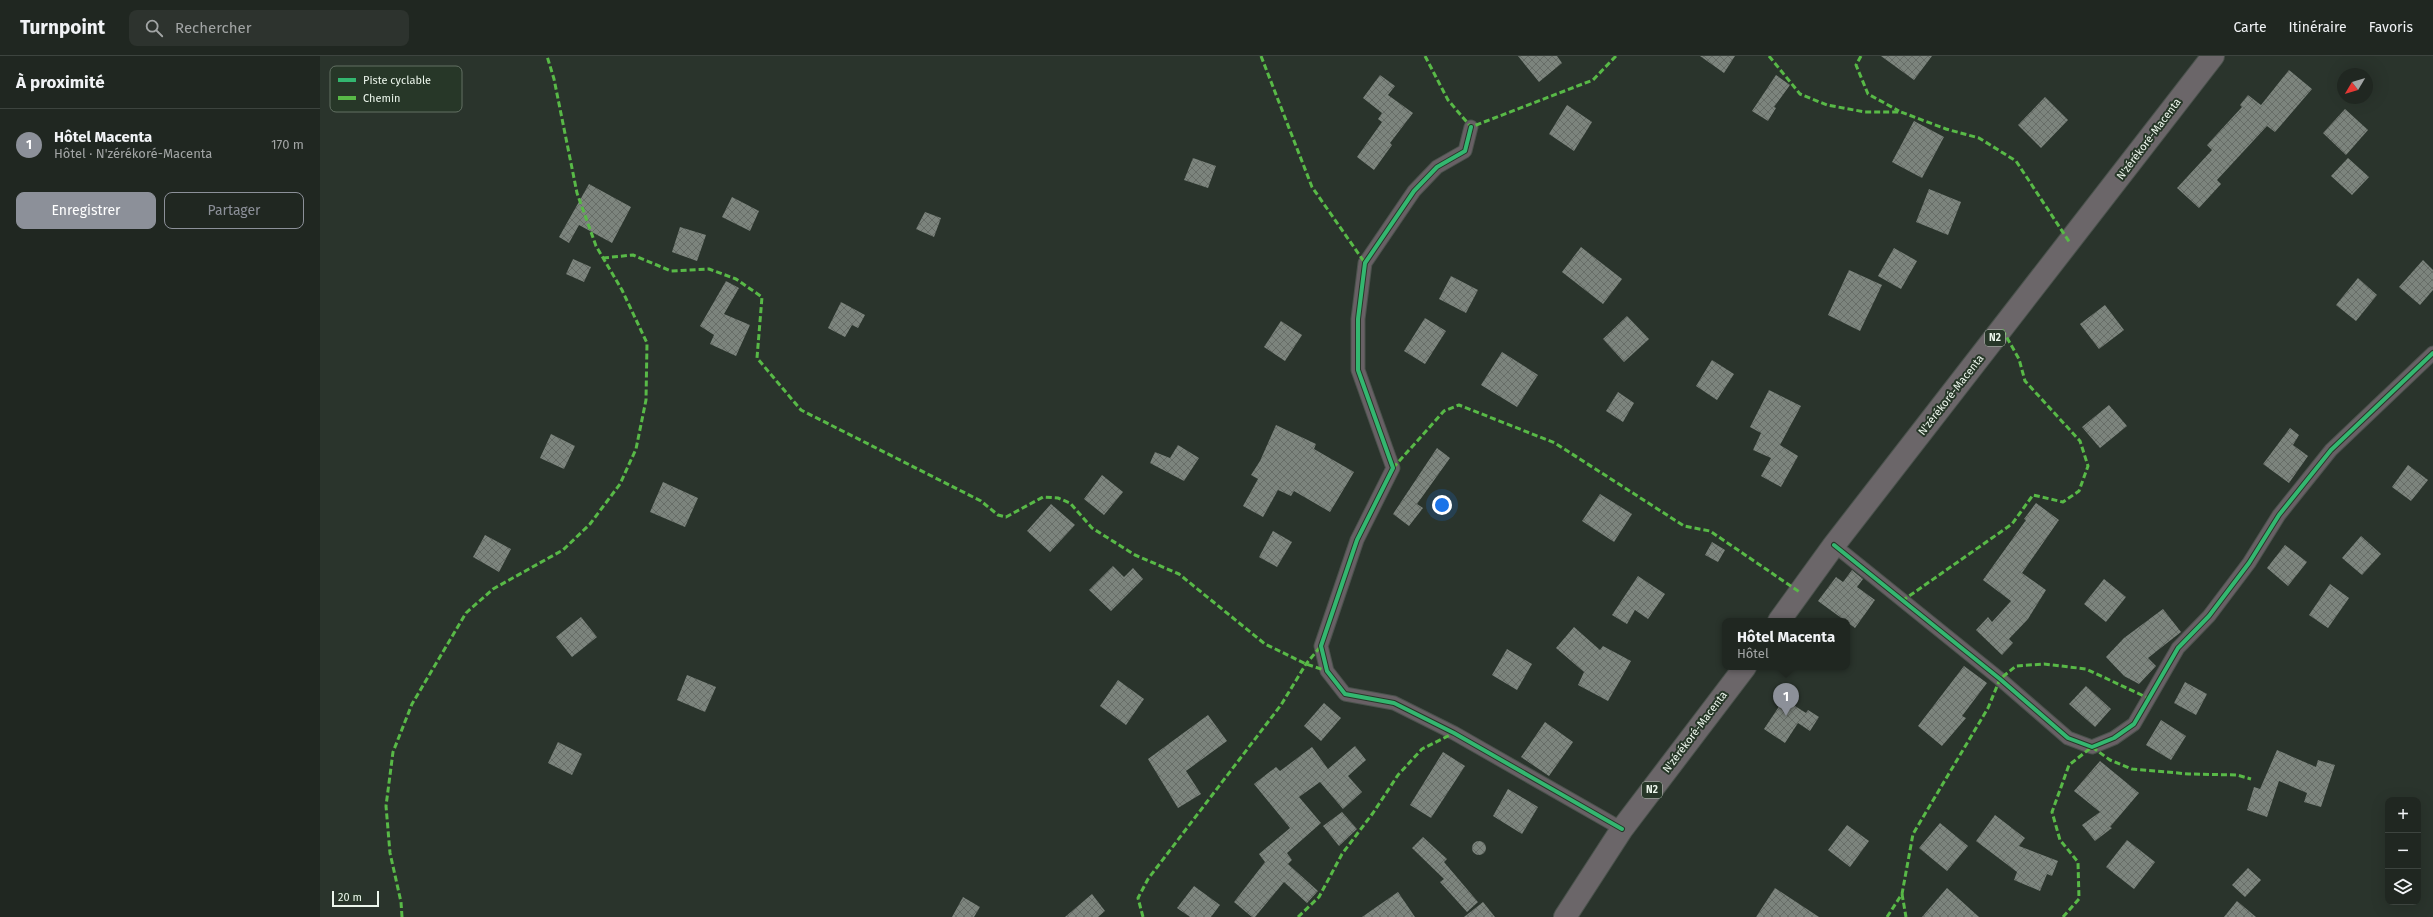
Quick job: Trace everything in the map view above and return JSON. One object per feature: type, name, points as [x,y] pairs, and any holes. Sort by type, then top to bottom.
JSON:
[{"type":"highway","name":"N'zérékoré-Macenta","points":[[1781,618],[1834,545],[2212,56]]},
{"type":"highway","name":"N'zérékoré-Macenta","points":[[1565,917],[1622,829],[1743,670]]},
{"type":"street","points":[[1471,127],[1465,151],[1437,167],[1414,191],[1365,263],[1358,319],[1358,370],[1393,468],[1357,540],[1321,646],[1327,671],[1345,694],[1394,703],[1454,733],[1622,829]]},
{"type":"street","points":[[1834,545],[2000,679],[2068,738],[2092,747],[2114,738],[2134,724],[2178,648],[2213,610],[2249,564],[2279,515],[2331,450],[2433,353]]},
{"type":"building","points":[[1518,56],[1557,56],[1562,63],[1539,82]]},
{"type":"building","points":[[1700,56],[1735,56],[1724,73]]},
{"type":"building","points":[[1881,56],[1932,56],[1914,80]]},
{"type":"building","points":[[2289,70],[2312,89],[2275,132],[2267,126],[2217,180],[2221,184],[2199,208],[2177,188],[2212,150],[2207,145],[2242,107],[2240,105],[2248,95],[2261,105]]},
{"type":"building","points":[[1380,75],[1395,86],[1388,95],[1413,113],[1390,143],[1392,145],[1374,170],[1357,157],[1382,122],[1378,119],[1382,113],[1363,98]]},
{"type":"building","points":[[1776,75],[1790,85],[1774,107],[1776,108],[1768,121],[1752,111]]},
{"type":"building","points":[[2045,97],[2068,120],[2041,148],[2018,125]]},
{"type":"building","points":[[1567,105],[1592,122],[1574,151],[1549,134]]},
{"type":"building","points":[[2345,109],[2368,130],[2346,155],[2323,133]]},
{"type":"building","points":[[1914,121],[1944,137],[1922,178],[1892,162]]},
{"type":"building","points":[[1193,158],[1216,166],[1208,188],[1184,180]]},
{"type":"building","points":[[2348,158],[2369,177],[2352,195],[2331,176]]},
{"type":"building","points":[[589,184],[631,207],[612,243],[579,225],[569,243],[559,237]]},
{"type":"building","points":[[1929,189],[1961,202],[1948,235],[1916,222]]},
{"type":"building","points":[[732,197],[759,211],[750,231],[722,217]]},
{"type":"building","points":[[925,212],[941,218],[934,237],[916,229]]},
{"type":"building","points":[[680,227],[706,235],[697,261],[672,252]]},
{"type":"building","points":[[1581,247],[1622,279],[1603,304],[1562,272]]},
{"type":"building","points":[[1894,248],[1917,261],[1901,289],[1878,276]]},
{"type":"building","points":[[573,259],[591,267],[584,282],[566,274]]},
{"type":"building","points":[[2423,260],[2433,270],[2433,290],[2420,305],[2399,287]]},
{"type":"building","points":[[1849,270],[1882,285],[1860,331],[1828,315]]},
{"type":"building","points":[[1451,276],[1478,290],[1466,313],[1439,299]]},
{"type":"building","points":[[2358,278],[2377,295],[2356,321],[2336,305]]},
{"type":"building","points":[[726,281],[739,288],[724,314],[750,325],[736,356],[710,344],[714,335],[700,326]]},
{"type":"building","points":[[841,302],[865,315],[858,328],[852,325],[845,337],[828,328]]},
{"type":"building","points":[[2105,305],[2124,330],[2099,349],[2080,324]]},
{"type":"building","points":[[1627,316],[1649,339],[1624,362],[1603,339]]},
{"type":"building","points":[[1425,318],[1446,331],[1425,364],[1404,351]]},
{"type":"building","points":[[1281,321],[1302,335],[1285,361],[1264,347]]},
{"type":"building","points":[[1502,352],[1538,375],[1517,407],[1481,385]]},
{"type":"building","points":[[1712,360],[1734,374],[1717,400],[1696,386]]},
{"type":"building","points":[[1769,390],[1801,406],[1780,445],[1798,456],[1781,487],[1761,476],[1771,458],[1753,450],[1761,433],[1750,427]]},
{"type":"building","points":[[1618,392],[1634,403],[1623,422],[1606,411]]},
{"type":"building","points":[[2109,405],[2127,426],[2100,448],[2082,427]]},
{"type":"building","points":[[1276,425],[1316,444],[1314,449],[1354,472],[1330,512],[1294,491],[1291,496],[1278,490],[1263,517],[1243,506],[1258,479],[1251,475],[1260,461]]},
{"type":"building","points":[[2290,428],[2299,435],[2293,445],[2308,456],[2289,483],[2263,464]]},
{"type":"building","points":[[551,434],[575,446],[564,469],[540,458]]},
{"type":"building","points":[[1178,445],[1199,458],[1184,481],[1150,463],[1155,452],[1170,458]]},
{"type":"building","points":[[1437,448],[1450,458],[1417,504],[1423,508],[1409,526],[1393,514]]},
{"type":"building","points":[[2408,465],[2428,480],[2411,501],[2392,487]]},
{"type":"building","points":[[1102,475],[1123,492],[1104,515],[1084,499]]},
{"type":"building","points":[[663,482],[698,498],[685,527],[650,512]]},
{"type":"building","points":[[1600,494],[1632,514],[1614,542],[1582,521]]},
{"type":"building","points":[[2036,503],[2059,520],[2022,573],[2046,590],[2028,619],[2009,639],[2013,643],[2002,655],[1976,630],[1988,617],[1992,622],[2011,601],[1983,580],[2026,520],[2024,519]]},
{"type":"building","points":[[1051,504],[1075,525],[1050,552],[1027,531]]},
{"type":"building","points":[[1273,531],[1292,542],[1277,567],[1259,557]]},
{"type":"building","points":[[485,535],[511,549],[499,572],[473,557]]},
{"type":"building","points":[[2361,536],[2381,554],[2362,575],[2342,558]]},
{"type":"building","points":[[1712,542],[1725,550],[1718,562],[1705,555]]},
{"type":"building","points":[[2285,545],[2307,562],[2288,586],[2267,568]]},
{"type":"building","points":[[1113,566],[1124,577],[1133,568],[1143,579],[1111,611],[1089,590]]},
{"type":"building","points":[[1852,570],[1863,579],[1857,587],[1875,600],[1855,628],[1850,624],[1850,618],[1841,618],[1818,601],[1836,577],[1843,582]]},
{"type":"building","points":[[1638,576],[1665,594],[1648,619],[1635,610],[1627,624],[1612,615]]},
{"type":"building","points":[[2104,579],[2126,597],[2106,622],[2084,604]]},
{"type":"building","points":[[2330,584],[2349,598],[2328,628],[2309,615]]},
{"type":"building","points":[[2163,609],[2181,632],[2148,658],[2156,666],[2139,684],[2124,676],[2106,657],[2124,638]]},
{"type":"building","points":[[581,617],[597,637],[572,657],[556,637]]},
{"type":"building","points":[[1574,627],[1600,650],[1603,646],[1631,661],[1608,701],[1578,685],[1584,672],[1556,648]]},
{"type":"building","points":[[1507,649],[1532,664],[1517,690],[1492,675]]},
{"type":"building","points":[[1964,666],[1987,683],[1962,716],[1966,718],[1942,746],[1918,726]]},
{"type":"building","points":[[687,675],[716,687],[705,712],[677,700]]},
{"type":"building","points":[[1118,680],[1144,699],[1126,725],[1100,706]]},
{"type":"building","points":[[2185,682],[2207,694],[2196,715],[2174,703]]},
{"type":"building","points":[[2086,686],[2111,709],[2095,727],[2069,704]]},
{"type":"building","points":[[1784,699],[1806,713],[1808,710],[1819,717],[1810,731],[1798,723],[1785,743],[1764,729]]},
{"type":"building","points":[[1324,703],[1341,718],[1321,741],[1304,726]]},
{"type":"building","points":[[1208,715],[1227,741],[1186,771],[1201,794],[1178,808],[1148,759]]},
{"type":"building","points":[[2161,720],[2186,736],[2171,760],[2146,745]]},
{"type":"building","points":[[1545,722],[1573,742],[1549,776],[1521,757]]},
{"type":"building","points":[[558,742],[582,754],[572,775],[548,763]]},
{"type":"building","points":[[1355,746],[1366,760],[1348,776],[1362,792],[1343,809],[1320,782],[1299,797],[1321,823],[1287,853],[1292,860],[1288,864],[1318,891],[1307,903],[1284,882],[1255,917],[1252,917],[1234,902],[1265,862],[1259,854],[1290,828],[1254,784],[1276,767],[1280,771],[1312,747],[1328,769]]},
{"type":"building","points":[[2277,750],[2316,767],[2318,760],[2335,765],[2321,807],[2304,802],[2307,793],[2279,781],[2267,817],[2247,810],[2254,787],[2260,789]]},
{"type":"building","points":[[1443,752],[1465,766],[1431,818],[1410,805]]},
{"type":"building","points":[[2100,761],[2139,793],[2110,827],[2112,828],[2095,841],[2082,825],[2100,812],[2074,791]]},
{"type":"building","points":[[1508,789],[1538,807],[1522,834],[1493,816]]},
{"type":"building","points":[[1342,812],[1357,829],[1339,846],[1323,826]]},
{"type":"building","points":[[1995,815],[2025,838],[2019,846],[2058,861],[2052,876],[2047,874],[2040,891],[2014,880],[2017,872],[1976,841]]},
{"type":"building","points":[[1940,823],[1968,846],[1947,871],[1919,848]]},
{"type":"building","points":[[1847,825],[1869,841],[1850,867],[1828,850]]},
{"type":"building","points":[[1423,837],[1447,859],[1444,862],[1478,902],[1467,912],[1440,882],[1444,879],[1412,848]]},
{"type":"building","points":[[2127,840],[2155,862],[2134,889],[2106,867]]},
{"type":"building","points":[[1479,841],[1484,843],[1486,848],[1484,853],[1479,855],[1474,853],[1472,848],[1474,843]]},
{"type":"building","points":[[2248,868],[2261,880],[2245,897],[2232,885]]},
{"type":"building","points":[[1194,886],[1220,905],[1211,917],[1190,917],[1177,908]]},
{"type":"building","points":[[1775,888],[1819,917],[1756,917]]},
{"type":"building","points":[[1947,888],[1979,917],[1922,917]]},
{"type":"building","points":[[1398,892],[1415,917],[1362,917]]},
{"type":"building","points":[[1092,894],[1105,911],[1098,917],[1065,917]]},
{"type":"building","points":[[963,897],[980,907],[974,917],[952,917]]},
{"type":"building","points":[[2237,901],[2256,917],[2224,917]]},
{"type":"building","points":[[1483,902],[1495,917],[1464,917]]},
{"type":"marked path","points":[[402,917],[401,902],[390,853],[386,806],[393,752],[412,704],[466,613],[493,589],[563,550],[590,524],[620,484],[636,449],[646,400],[647,343],[622,290],[596,246],[577,193],[554,79],[547,56]]},
{"type":"marked path","points":[[1261,56],[1312,187],[1365,263]]},
{"type":"marked path","points":[[1425,56],[1448,100],[1471,127],[1593,80],[1616,56]]},
{"type":"marked path","points":[[1769,56],[1800,94],[1827,105],[1865,112],[1901,112],[1946,129],[1979,138],[2016,161],[2070,243]]},
{"type":"marked path","points":[[1861,56],[1856,65],[1868,94],[1899,111]]},
{"type":"marked path","points":[[603,258],[633,255],[671,271],[709,269],[736,279],[762,297],[757,358],[801,410],[981,501],[998,515],[1006,517],[1043,497],[1058,498],[1070,503],[1092,528],[1135,555],[1179,574],[1265,644],[1306,664],[1327,671]]},
{"type":"marked path","points":[[1902,601],[2012,524],[2033,495],[2063,502],[2079,491],[2088,466],[2080,441],[2025,381],[2019,359],[2002,329]]},
{"type":"marked path","points":[[1393,468],[1444,411],[1459,405],[1555,443],[1684,526],[1710,531],[1801,593]]},
{"type":"marked path","points":[[1143,917],[1138,898],[1148,879],[1281,705],[1306,664],[1321,646]]},
{"type":"marked path","points":[[1887,917],[1902,894],[1913,834],[1988,708],[2000,679],[2016,666],[2044,664],[2086,669],[2148,698]]},
{"type":"marked path","points":[[1298,917],[1319,897],[1342,854],[1373,813],[1398,775],[1422,749],[1454,733]]},
{"type":"marked path","points":[[2063,917],[2079,899],[2078,862],[2060,840],[2052,812],[2069,765],[2092,747],[2110,760],[2132,769],[2189,774],[2237,775],[2251,779]]},
{"type":"marked path","points":[[1902,894],[1906,917]]},
{"type":"cycle path","points":[[1471,127],[1465,151],[1437,167],[1414,191],[1365,263],[1358,319],[1358,370],[1393,468],[1357,540],[1321,646],[1327,671],[1345,694],[1394,703],[1454,733],[1622,829]]},
{"type":"cycle path","points":[[1834,545],[2000,679],[2068,738],[2092,747],[2114,738],[2134,724],[2178,648],[2209,616],[2249,563],[2279,515],[2331,450],[2433,353]]},
{"type":"place","name":"Hôtel Macenta","points":[[1786,716]]}]
